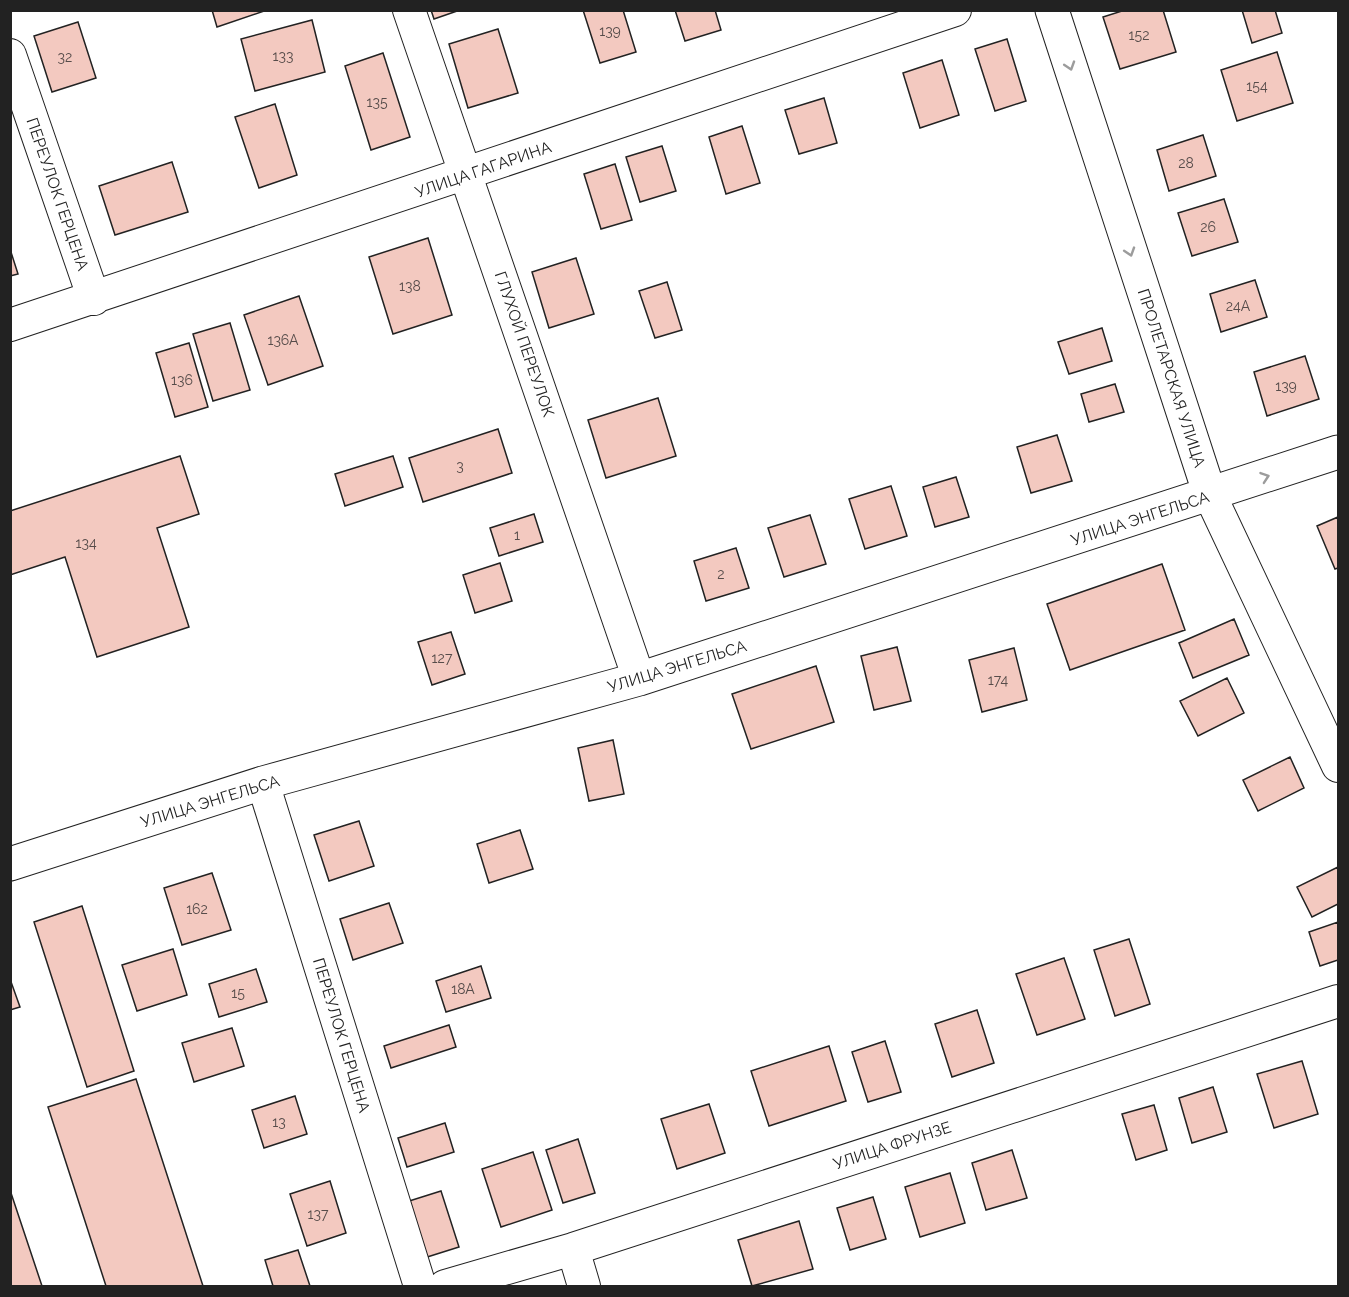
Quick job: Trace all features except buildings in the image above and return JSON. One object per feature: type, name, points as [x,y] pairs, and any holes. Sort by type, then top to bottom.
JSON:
[{"type":"main road","name":"ПРОЛЕТАРСКАЯ УЛИЦА","points":[[1052,10],[1210,495]]},
{"type":"main road","name":"УЛИЦА ЭНГЕЛЬСА","points":[[10,864],[263,783],[639,679],[1338,452]]},
{"type":"street","name":"ГЛУХОЙ ПЕРЕУЛОК","points":[[409,10],[639,679]]},
{"type":"street","name":"УЛИЦА ГАГАРИНА","points":[[10,325],[467,175],[955,10]]},
{"type":"street","name":"ПЕРЕУЛОК ГЕРЦЕНА","points":[[10,55],[94,299]]},
{"type":"street","name":"ПРОЛЕТАРСКАЯ УЛИЦА","points":[[1210,495],[1338,766]]},
{"type":"street","name":"ПЕРЕУЛОК ГЕРЦЕНА","points":[[263,783],[420,1287]]},
{"type":"street","name":"УЛИЦА ФРУНЗЕ","points":[[445,1287],[573,1249],[1338,1001]]},
{"type":"street","points":[[573,1249],[584,1287]]}]
